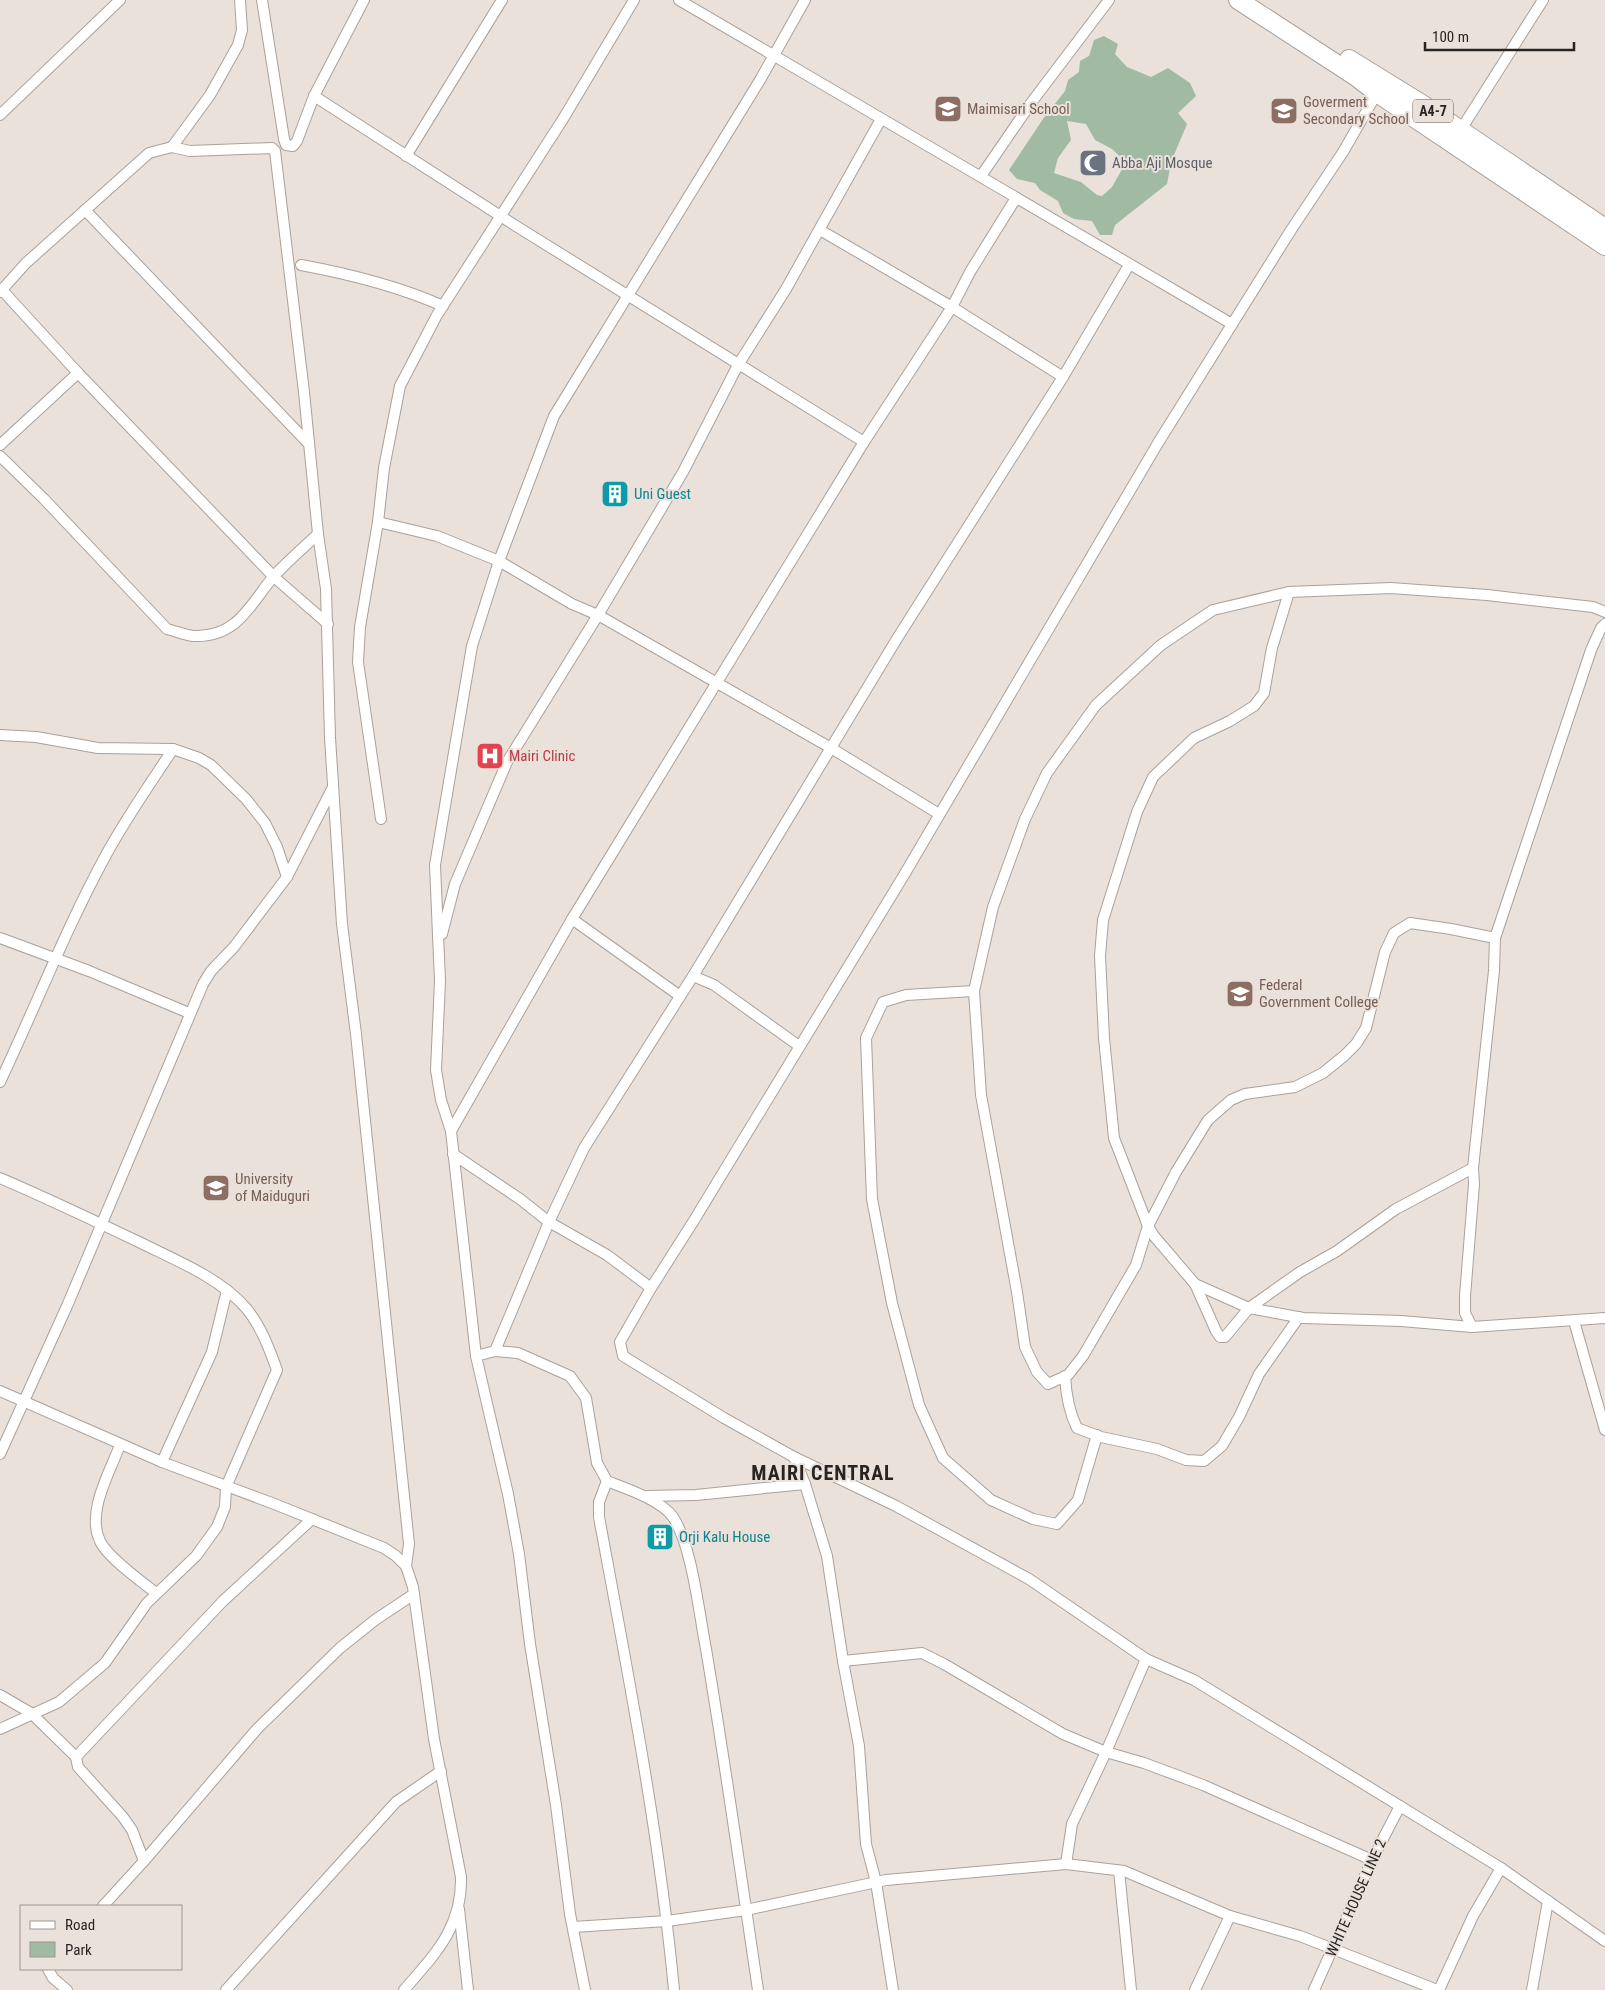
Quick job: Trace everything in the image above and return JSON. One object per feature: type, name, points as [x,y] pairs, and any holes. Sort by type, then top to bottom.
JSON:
[{"type":"highway","name":"A4-7","points":[[1238,0],[1355,76],[1377,93],[1605,246]]},
{"type":"highway","name":"A4-7","points":[[1258,0],[1425,106],[1605,228]]},
{"type":"street","points":[[0,114],[120,0]]},
{"type":"street","points":[[172,147],[210,95],[238,45],[242,30],[240,0]]},
{"type":"street","points":[[262,0],[286,145],[293,146],[297,141],[314,96],[364,0]]},
{"type":"street","points":[[406,156],[502,0]]},
{"type":"street","points":[[381,819],[358,662],[360,627],[378,522],[384,468],[400,386],[443,306],[563,119],[634,0]]},
{"type":"street","points":[[679,0],[1232,324]]},
{"type":"street","points":[[585,1990],[573,1927],[556,1805],[530,1644],[519,1554],[508,1494],[476,1356],[451,1131],[441,1100],[436,1070],[440,982],[436,865],[472,646],[499,561],[554,416],[774,55],[805,0]]},
{"type":"street","points":[[981,176],[1031,103],[1109,0]]},
{"type":"street","points":[[1460,131],[1543,0]]},
{"type":"street","points":[[1377,93],[1343,152],[1291,230],[1158,444],[939,814],[620,1342],[623,1356],[724,1418],[794,1456],[896,1506],[1029,1579],[1146,1659],[1194,1680],[1501,1868],[1605,1941]]},
{"type":"street","points":[[314,96],[500,216],[864,442]]},
{"type":"street","points":[[439,944],[455,884],[507,762],[684,472],[738,365],[786,289],[882,119]]},
{"type":"street","points":[[328,624],[274,577],[1,291],[26,263],[149,153],[172,147],[190,150],[272,148],[275,151],[304,392],[318,534],[326,589],[328,624],[328,707],[342,924],[356,1034],[409,1544],[406,1566]]},
{"type":"street","points":[[451,1131],[572,919],[864,442],[952,307],[970,272],[1016,198]]},
{"type":"street","points":[[85,210],[308,444]]},
{"type":"street","points":[[820,230],[952,307],[1063,377]]},
{"type":"street","points":[[495,1351],[549,1222],[584,1148],[693,976],[898,637],[1063,377],[1130,264]]},
{"type":"street","points":[[301,265],[342,272],[414,293],[443,306]]},
{"type":"street","points":[[0,445],[78,373]]},
{"type":"street","points":[[0,456],[44,499],[167,629],[193,636],[226,630],[244,616],[274,577],[318,534]]},
{"type":"street","points":[[378,522],[437,536],[499,561],[572,604],[598,615],[831,748],[939,814]]},
{"type":"street","points":[[1495,938],[1410,923],[1394,933],[1385,952],[1366,1028],[1356,1044],[1323,1073],[1295,1087],[1246,1094],[1231,1100],[1208,1120],[1176,1172],[1148,1226],[1136,1265],[1084,1356],[1065,1376],[1048,1384],[1037,1372],[1025,1347],[1016,1283],[981,1095],[974,991],[993,907],[1025,819],[1047,773],[1096,706],[1161,645],[1213,610],[1289,592],[1392,588],[1487,595],[1593,607],[1605,612]]},
{"type":"street","points":[[1289,592],[1272,648],[1264,693],[1254,706],[1230,721],[1194,738],[1153,777],[1137,812],[1103,920],[1100,956],[1104,1038],[1114,1138],[1148,1226],[1154,1236],[1196,1284],[1210,1320],[1220,1337],[1225,1337],[1249,1308],[1300,1272],[1337,1252],[1396,1209],[1473,1168]]},
{"type":"street","points":[[1472,1328],[1465,1313],[1465,1296],[1474,1184],[1473,1168],[1494,971],[1495,938],[1591,650],[1601,628],[1605,624]]},
{"type":"street","points":[[0,734],[36,737],[98,748],[173,748],[199,758],[211,765],[246,798],[265,823],[277,847],[287,877]]},
{"type":"street","points":[[0,1082],[56,958],[106,855],[173,748]]},
{"type":"street","points":[[0,1454],[102,1224],[203,984],[211,971],[234,947],[287,877],[333,786]]},
{"type":"street","points":[[572,919],[680,996]]},
{"type":"street","points":[[0,938],[56,958],[190,1013]]},
{"type":"street","points":[[693,976],[714,985],[799,1046]]},
{"type":"street","points":[[974,991],[906,995],[883,1002],[866,1038],[872,1199],[892,1303],[919,1404],[943,1458],[991,1500],[1033,1519],[1057,1524],[1078,1500],[1097,1435]]},
{"type":"street","points":[[453,1154],[520,1199],[549,1222],[607,1255],[651,1288]]},
{"type":"street","points":[[0,1178],[102,1224],[189,1267],[227,1290],[246,1309],[267,1342],[277,1370],[226,1487],[225,1507],[218,1527],[196,1556],[147,1603],[106,1663],[59,1702],[31,1713],[0,1729]]},
{"type":"street","points":[[1196,1284],[1249,1308],[1299,1317],[1401,1321],[1472,1328],[1605,1318]]},
{"type":"street","points":[[162,1462],[212,1352],[227,1290]]},
{"type":"street","points":[[1065,1376],[1069,1405],[1077,1428],[1097,1435],[1157,1449],[1186,1460],[1204,1461],[1222,1446],[1239,1417],[1259,1374],[1299,1317]]},
{"type":"street","points":[[1574,1320],[1605,1430]]},
{"type":"street","points":[[476,1356],[495,1351],[518,1353],[570,1376],[586,1398],[598,1463],[607,1481],[646,1496],[672,1516],[685,1546],[697,1600],[716,1711],[758,1990]]},
{"type":"street","points":[[0,1391],[120,1445],[384,1548],[406,1566],[411,1575],[434,1740],[461,1877],[461,1893],[459,1906],[444,1942],[404,1990]]},
{"type":"street","points":[[120,1445],[97,1506],[95,1521],[98,1535],[100,1542],[120,1564],[156,1594]]},
{"type":"street","points":[[794,1456],[805,1484],[827,1556],[843,1661],[859,1746],[866,1844],[876,1882],[893,1990]]},
{"type":"street","points":[[607,1481],[599,1502],[600,1517],[636,1721],[667,1922],[674,1990]]},
{"type":"street","points":[[646,1496],[696,1495],[805,1484]]},
{"type":"street","points":[[76,1757],[223,1601],[312,1519]]},
{"type":"street","points":[[104,1905],[257,1729],[340,1648],[375,1620],[414,1594]]},
{"type":"street","points":[[843,1661],[922,1653],[1064,1734],[1106,1752],[1203,1785],[1372,1860]]},
{"type":"street","points":[[1066,1864],[1072,1824],[1106,1752],[1146,1659]]},
{"type":"street","points":[[0,1695],[31,1713],[76,1757],[78,1767],[123,1817],[132,1830],[144,1861]]},
{"type":"street","points":[[226,1990],[396,1802],[441,1771]]},
{"type":"street","name":"WHITE HOUSE LINE 2","points":[[1314,1990],[1372,1860],[1400,1806]]},
{"type":"street","points":[[573,1927],[667,1922],[746,1910],[886,1880],[1066,1864],[1124,1871],[1230,1916],[1300,1936],[1438,1990],[1473,1916],[1501,1868]]},
{"type":"street","points":[[1119,1871],[1131,1990]]},
{"type":"street","points":[[1532,1990],[1548,1900]]},
{"type":"street","points":[[459,1906],[468,1990]]},
{"type":"street","points":[[1196,1990],[1230,1916]]},
{"type":"street","points":[[49,1970],[53,1978],[67,1990]]},
{"type":"green space","points":[[1104,36],[1118,44],[1115,54],[1127,67],[1151,77],[1168,68],[1190,83],[1196,96],[1178,113],[1187,124],[1171,162],[1167,184],[1115,225],[1112,235],[1100,235],[1092,221],[1074,219],[1063,213],[1058,201],[1040,190],[1035,183],[1017,179],[1009,170],[1043,119],[1065,91],[1068,80],[1079,72],[1080,61],[1089,56],[1094,40]],"holes":[[[1067,121],[1086,124],[1095,140],[1112,149],[1126,162],[1112,187],[1102,196],[1097,195],[1081,182],[1054,173],[1058,158],[1071,140]]]},
{"type":"place","name":"Maimisari School","points":[[948,109]]},
{"type":"place","name":"Goverment Secondary School","points":[[1284,111]]},
{"type":"place","name":"Abba Aji Mosque","points":[[1093,163]]},
{"type":"place","name":"Uni Guest","points":[[615,494]]},
{"type":"place","name":"Mairi Clinic","points":[[490,756]]},
{"type":"place","name":"Federal Government College","points":[[1240,994]]},
{"type":"place","name":"University of Maiduguri","points":[[216,1188]]},
{"type":"place","name":"Orji Kalu House","points":[[660,1537]]},
{"type":"district","name":"MAIRI CENTRAL","points":[[823,1473]]}]
